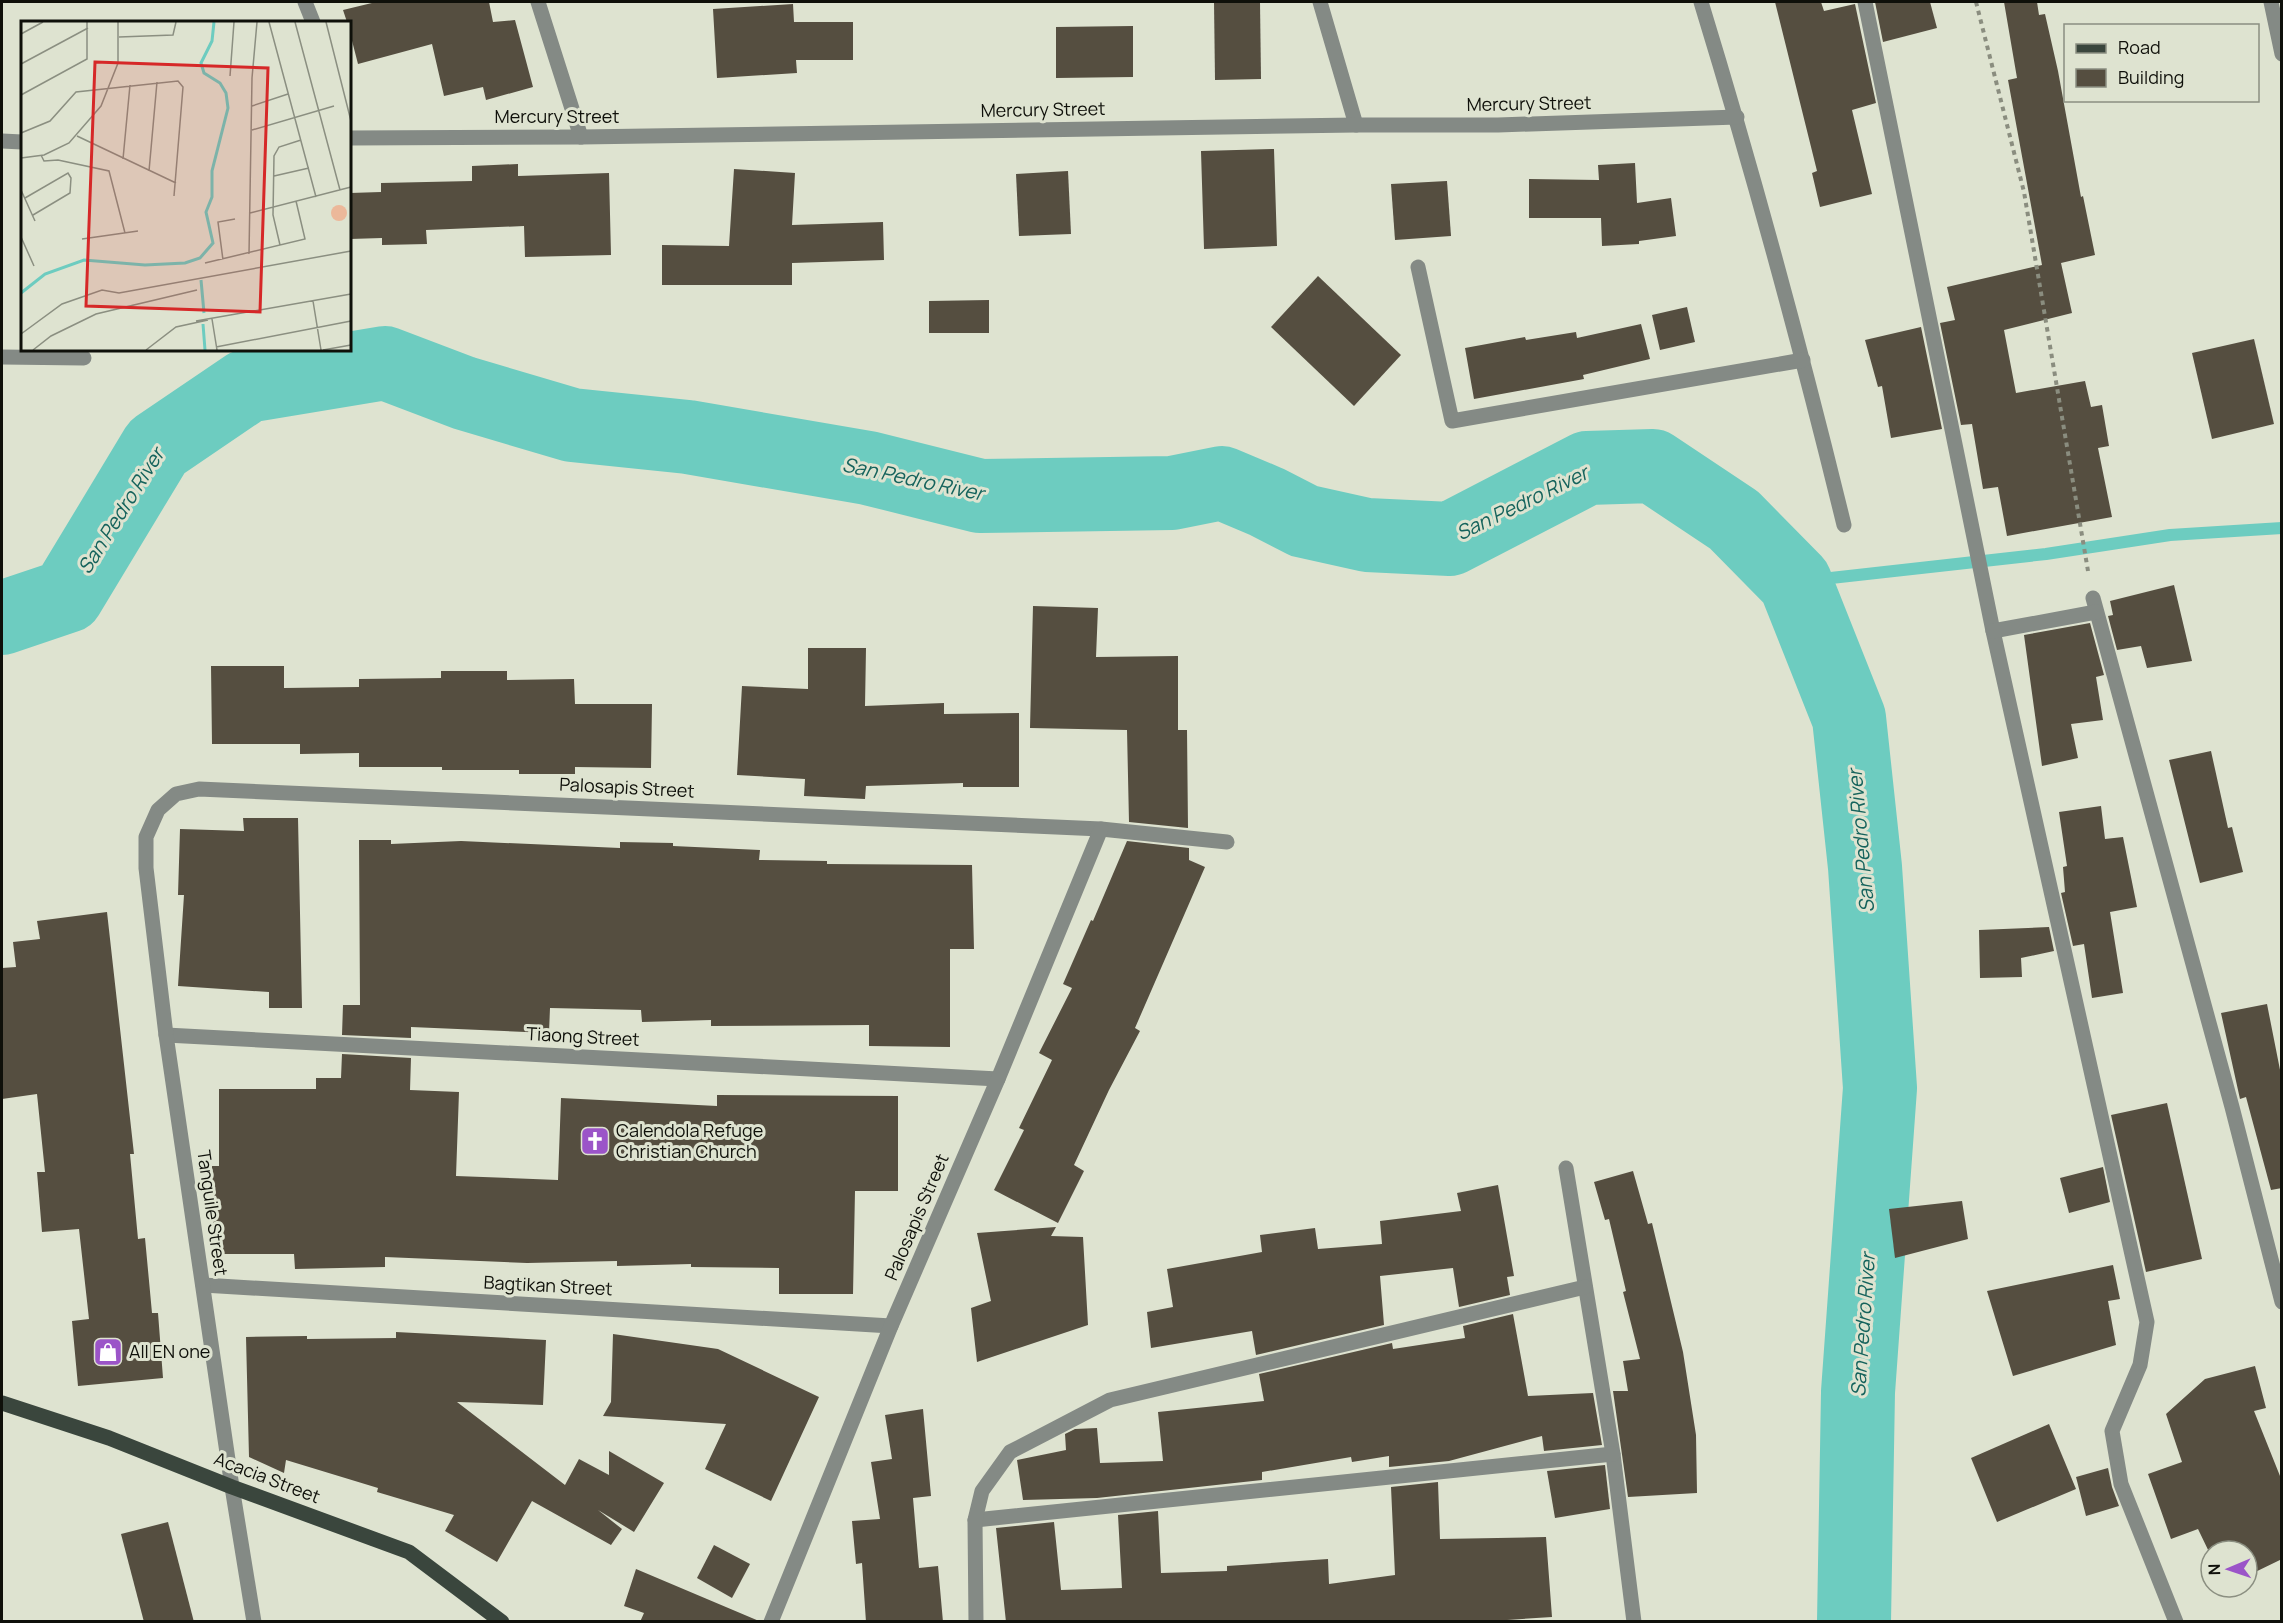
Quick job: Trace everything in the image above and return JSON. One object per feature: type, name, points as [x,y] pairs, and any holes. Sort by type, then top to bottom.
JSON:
[{"type":"main road","name":"Acacia Street","points":[[2,1403],[109,1438],[409,1552],[502,1622]]},
{"type":"street","points":[[305,2],[313,21]]},
{"type":"street","points":[[538,2],[581,137]]},
{"type":"street","points":[[1320,2],[1356,124]]},
{"type":"street","points":[[1701,2],[1737,117],[1803,360],[1844,525]]},
{"type":"street","points":[[1865,2],[1988,608],[2147,1322],[2140,1365],[2112,1431],[2121,1484],[2176,1622]]},
{"type":"street","points":[[2271,2],[2282,54]]},
{"type":"street","name":"Mercury Street","points":[[352,138],[581,137],[1356,124],[1498,125],[1737,117]]},
{"type":"street","points":[[2,141],[21,142]]},
{"type":"street","points":[[1418,267],[1452,421],[1803,360]]},
{"type":"street","points":[[2,357],[84,358]]},
{"type":"street","points":[[1993,631],[2094,605],[2232,1107],[2282,1302]]},
{"type":"street","name":"Palosapis Street","points":[[158,810],[176,794],[199,789],[1101,829],[1227,842]]},
{"type":"street","name":"Tanguile Street","points":[[158,810],[146,837],[146,868],[166,1035],[254,1622]]},
{"type":"street","name":"Palosapis Street","points":[[771,1622],[891,1326],[998,1079],[1101,829]]},
{"type":"street","name":"Tiaong Street","points":[[166,1035],[998,1079]]},
{"type":"street","points":[[1566,1168],[1613,1454],[1634,1622]]},
{"type":"street","name":"Bagtikan Street","points":[[203,1285],[891,1326]]},
{"type":"street","points":[[976,1622],[975,1520],[982,1491],[1010,1452],[1110,1400],[1585,1287]]},
{"type":"street","points":[[975,1520],[1613,1454]]},
{"type":"path","points":[[1976,2],[2024,192],[2094,605]]},
{"type":"building","points":[[376,2],[489,2],[493,22],[515,20],[533,87],[486,100],[483,87],[444,96],[432,44],[358,64],[351,37],[351,21],[347,21],[343,10]]},
{"type":"building","points":[[1214,2],[1260,2],[1261,79],[1215,80]]},
{"type":"building","points":[[1775,2],[1821,2],[1824,11],[1855,4],[1876,103],[1852,110],[1872,194],[1820,207],[1812,173],[1817,171]]},
{"type":"building","points":[[1875,2],[1930,2],[1937,28],[1883,42]]},
{"type":"building","points":[[2004,2],[2037,2],[2039,15],[2045,14],[2081,197],[2083,196],[2095,255],[2061,263],[2072,313],[2004,330],[2016,393],[2085,381],[2091,407],[2102,405],[2109,446],[2098,448],[2112,517],[2007,536],[1998,487],[1983,489],[1972,424],[1961,425],[1940,323],[1955,320],[1947,287],[2042,265],[2008,80],[2017,78]]},
{"type":"building","points":[[793,4],[794,22],[853,22],[853,60],[796,60],[797,73],[717,78],[713,9]]},
{"type":"building","points":[[1133,26],[1133,77],[1056,78],[1056,27]]},
{"type":"building","points":[[1274,149],[1277,246],[1204,249],[1201,151]]},
{"type":"building","points":[[1635,163],[1637,203],[1671,198],[1676,236],[1639,241],[1639,244],[1602,246],[1601,218],[1529,218],[1529,179],[1599,180],[1598,165]]},
{"type":"building","points":[[518,164],[518,176],[609,173],[611,255],[525,257],[524,226],[426,230],[427,244],[382,245],[382,238],[351,239],[351,193],[381,192],[381,183],[472,181],[472,166]]},
{"type":"building","points":[[734,169],[795,173],[792,225],[883,222],[884,260],[792,263],[792,285],[662,285],[662,245],[729,246]]},
{"type":"building","points":[[1068,171],[1071,234],[1019,236],[1016,174]]},
{"type":"building","points":[[1447,181],[1451,236],[1395,240],[1391,184]]},
{"type":"building","points":[[1318,276],[1401,355],[1354,406],[1271,327]]},
{"type":"building","points":[[989,300],[989,333],[929,333],[929,301]]},
{"type":"building","points":[[1687,307],[1695,342],[1660,350],[1652,315]]},
{"type":"building","points":[[1641,324],[1650,359],[1583,375],[1584,379],[1474,399],[1465,348],[1525,337],[1526,340],[1576,332],[1577,338]]},
{"type":"building","points":[[1921,327],[1942,429],[1891,438],[1882,386],[1878,387],[1865,340]]},
{"type":"building","points":[[2254,339],[2274,424],[2212,439],[2192,353]]},
{"type":"building","points":[[2174,585],[2192,661],[2147,668],[2141,646],[2117,650],[2108,616],[2113,615],[2110,601]]},
{"type":"building","points":[[1033,606],[1098,608],[1096,657],[1178,656],[1178,730],[1187,730],[1188,828],[1129,822],[1127,730],[1030,728]]},
{"type":"building","points":[[2090,623],[2104,675],[2096,677],[2103,720],[2071,724],[2078,758],[2042,766],[2024,635]]},
{"type":"building","points":[[808,648],[866,648],[865,706],[944,703],[944,714],[1019,713],[1019,787],[963,787],[963,783],[866,786],[865,799],[804,796],[805,779],[737,775],[742,686],[808,689]]},
{"type":"building","points":[[211,666],[284,666],[284,688],[359,687],[359,679],[441,678],[441,671],[507,671],[507,680],[574,679],[575,704],[652,704],[651,768],[575,767],[575,774],[519,774],[519,770],[359,767],[359,753],[300,754],[300,744],[212,744]]},
{"type":"building","points":[[2211,751],[2228,828],[2232,827],[2243,872],[2200,883],[2169,760]]},
{"type":"building","points":[[2101,806],[2105,839],[2123,837],[2137,907],[2110,912],[2123,993],[2092,998],[2084,944],[2073,946],[2061,893],[2065,892],[2063,867],[2067,866],[2059,812]]},
{"type":"building","points":[[243,818],[298,818],[302,1008],[269,1008],[269,992],[178,986],[184,895],[178,895],[180,829],[244,831]]},
{"type":"building","points":[[359,840],[391,840],[391,844],[461,841],[620,848],[620,842],[673,843],[673,846],[760,850],[759,860],[827,861],[827,864],[972,865],[974,949],[950,949],[950,1047],[869,1046],[869,1025],[711,1026],[711,1020],[642,1022],[641,1010],[550,1008],[549,1033],[411,1027],[411,1038],[342,1035],[343,1005],[360,1005]]},
{"type":"building","points":[[1127,841],[1189,848],[1189,860],[1205,867],[1135,1028],[1140,1031],[1074,1165],[1084,1171],[1058,1223],[994,1190],[1024,1130],[1019,1128],[1052,1060],[1039,1053],[1072,988],[1063,984]]},
{"type":"building","points":[[107,912],[134,1154],[130,1154],[138,1239],[145,1238],[152,1313],[158,1313],[163,1378],[78,1386],[72,1321],[89,1319],[79,1229],[42,1232],[37,1172],[45,1172],[37,1094],[2,1099],[2,968],[16,967],[13,942],[40,939],[37,921]]},
{"type":"building","points":[[2049,927],[2054,951],[2021,958],[2022,977],[1980,978],[1979,930]]},
{"type":"building","points":[[2267,1004],[2282,1080],[2282,1188],[2271,1190],[2246,1097],[2240,1099],[2221,1013]]},
{"type":"building","points":[[342,1054],[411,1058],[410,1090],[459,1092],[456,1176],[558,1180],[561,1098],[717,1106],[717,1095],[898,1096],[898,1191],[855,1191],[853,1294],[779,1294],[779,1268],[691,1267],[691,1264],[617,1266],[617,1261],[527,1263],[385,1257],[385,1267],[295,1269],[294,1254],[212,1254],[212,1166],[219,1166],[219,1089],[316,1089],[316,1078],[341,1078]]},
{"type":"building","points":[[2167,1103],[2202,1259],[2146,1272],[2111,1115]]},
{"type":"building","points":[[2103,1167],[2110,1202],[2069,1213],[2060,1178]]},
{"type":"building","points":[[1633,1171],[1648,1224],[1652,1223],[1683,1352],[1696,1435],[1697,1493],[1628,1497],[1613,1391],[1628,1391],[1623,1361],[1640,1359],[1623,1292],[1626,1291],[1609,1219],[1605,1220],[1594,1182]]},
{"type":"building","points":[[1498,1185],[1514,1276],[1507,1277],[1510,1295],[1459,1307],[1453,1268],[1380,1276],[1384,1325],[1256,1355],[1252,1331],[1151,1348],[1147,1312],[1173,1307],[1167,1269],[1262,1252],[1260,1235],[1315,1228],[1318,1249],[1382,1244],[1380,1221],[1461,1211],[1457,1193]]},
{"type":"building","points":[[1962,1201],[1968,1239],[1895,1258],[1889,1209]]},
{"type":"building","points":[[1056,1227],[1051,1236],[1083,1237],[1088,1325],[977,1362],[971,1308],[991,1301],[977,1233]]},
{"type":"building","points":[[2113,1265],[2120,1299],[2108,1301],[2116,1345],[2013,1376],[1987,1291]]},
{"type":"building","points":[[1513,1314],[1528,1396],[1593,1393],[1602,1445],[1544,1451],[1542,1436],[1449,1461],[1389,1467],[1389,1456],[1352,1462],[1351,1457],[1262,1472],[1262,1480],[1097,1498],[1023,1500],[1017,1460],[1066,1450],[1065,1434],[1075,1429],[1097,1428],[1100,1463],[1163,1461],[1158,1412],[1264,1401],[1259,1374],[1392,1343],[1393,1349],[1465,1338],[1463,1326]]},
{"type":"building","points":[[396,1332],[546,1340],[543,1405],[457,1402],[565,1485],[579,1459],[609,1475],[609,1451],[664,1483],[634,1532],[598,1510],[622,1529],[611,1545],[532,1501],[497,1562],[445,1531],[454,1515],[377,1492],[378,1488],[286,1460],[284,1473],[249,1457],[246,1337],[396,1338]]},
{"type":"building","points":[[613,1334],[718,1349],[819,1397],[771,1501],[705,1469],[726,1424],[603,1416],[611,1402]]},
{"type":"building","points":[[2255,1366],[2266,1408],[2254,1411],[2282,1481],[2282,1559],[2259,1570],[2259,1539],[2203,1539],[2198,1529],[2171,1539],[2148,1474],[2182,1462],[2166,1414],[2205,1379]]},
{"type":"building","points":[[923,1409],[931,1496],[913,1498],[919,1568],[938,1566],[943,1622],[866,1622],[862,1563],[856,1564],[852,1521],[880,1519],[871,1462],[892,1459],[885,1415]]},
{"type":"building","points":[[2049,1424],[2076,1489],[1997,1522],[1971,1458]]},
{"type":"building","points":[[1605,1465],[1610,1509],[1555,1518],[1547,1471]]},
{"type":"building","points":[[2108,1468],[2119,1506],[2086,1516],[2076,1477]]},
{"type":"building","points":[[1438,1482],[1440,1539],[1546,1537],[1552,1617],[1477,1622],[1006,1622],[996,1528],[1054,1522],[1061,1590],[1122,1588],[1118,1515],[1158,1511],[1161,1573],[1227,1571],[1227,1566],[1328,1559],[1329,1584],[1395,1575],[1391,1487]]},
{"type":"building","points":[[168,1522],[194,1622],[144,1622],[121,1534]]},
{"type":"building","points":[[714,1545],[750,1564],[732,1598],[697,1578]]},
{"type":"building","points":[[636,1569],[759,1622],[640,1622],[644,1613],[624,1606]]},
{"type":"waterway","name":"San Pedro River","points":[[2,618],[67,596],[157,447],[247,386],[385,363],[464,393],[572,425],[688,437],[868,468],[980,496],[1172,493],[1222,483],[1304,521],[1367,535],[1450,539],[1587,468],[1653,466],[1734,520],[1795,582],[1849,718],[1865,867],[1880,1088],[1858,1392],[1854,1622]]},
{"type":"waterway","points":[[1795,582],[2046,554],[2170,535],[2282,528]]},
{"type":"place","name":"Calendola Refuge Christian Church","points":[[595,1141]]},
{"type":"place","name":"All EN one","points":[[108,1352]]}]
